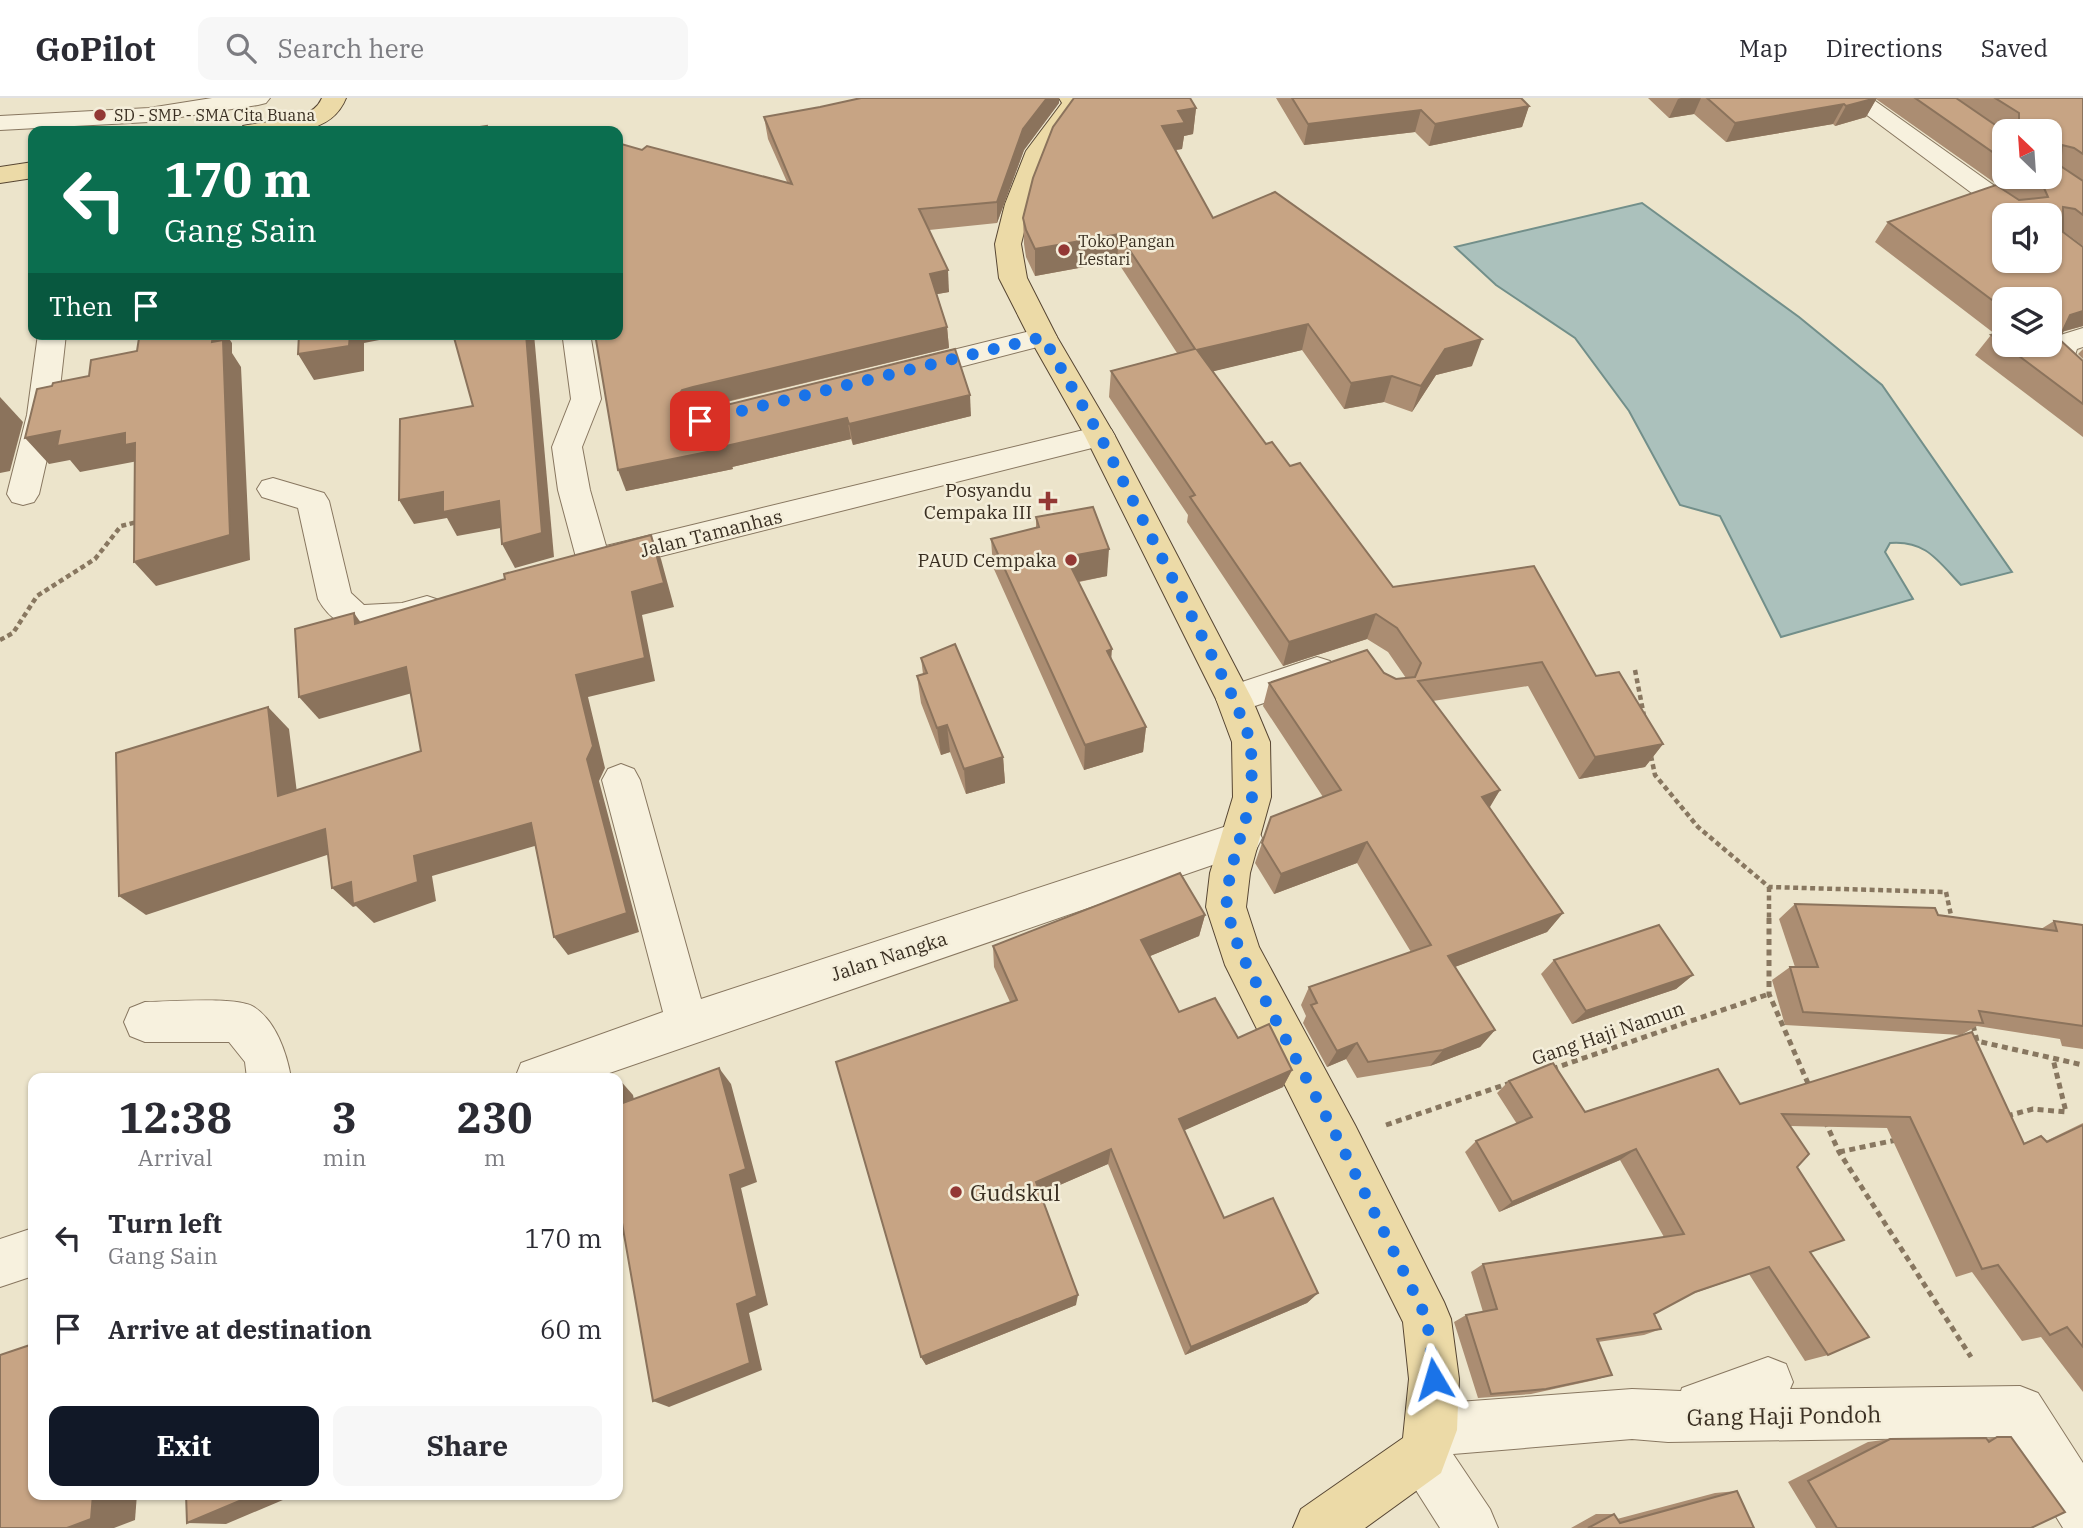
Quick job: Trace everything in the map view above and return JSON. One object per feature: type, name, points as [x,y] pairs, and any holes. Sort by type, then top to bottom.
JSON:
[{"type":"main road","points":[[280,126],[313,120],[324,115],[333,105],[334,98]]},
{"type":"main road","points":[[1081,101],[1038,151],[1018,204],[1009,244],[1013,278],[1043,337],[1100,436],[1234,699],[1251,742],[1252,797],[1230,873],[1226,908],[1240,952],[1339,1141],[1427,1319],[1434,1379],[1427,1443],[1320,1528]]},
{"type":"main road","points":[[0,174],[28,171]]},
{"type":"street","points":[[0,123],[91,115],[149,115],[258,98]]},
{"type":"street","points":[[1856,98],[2001,203]]},
{"type":"street","points":[[884,376],[1043,337]]},
{"type":"street","points":[[2083,337],[2064,343],[2060,358],[2083,377]]},
{"type":"street","points":[[23,494],[42,415],[51,340]]},
{"type":"street","name":"Jalan Tamanhas","points":[[577,340],[586,400],[567,447],[581,565],[1100,436]]},
{"type":"street","points":[[273,489],[313,501],[335,599],[356,618],[402,616],[453,601]]},
{"type":"street","points":[[1234,699],[1345,662]]},
{"type":"street","points":[[621,780],[687,1024]]},
{"type":"street","name":"Jalan Nangka","points":[[551,1073],[687,1024],[1242,838]]},
{"type":"street","points":[[145,1021],[240,1021],[265,1054],[268,1073]]},
{"type":"street","points":[[0,1263],[28,1254]]},
{"type":"street","points":[[1668,1417],[1768,1382]]},
{"type":"street","name":"Gang Haji Pondoh","points":[[1427,1443],[1632,1414],[1668,1417],[2020,1411],[2083,1511]]},
{"type":"street","points":[[1427,1443],[1471,1528]]},
{"type":"path","points":[[0,640],[13,633],[37,596],[95,559],[121,526],[148,519]]},
{"type":"path","points":[[1635,670],[1645,723]]},
{"type":"path","points":[[1650,749],[1655,775],[1698,827],[1769,887],[1946,892],[1954,932]]},
{"type":"path","points":[[1769,887],[1769,994],[1812,1091]]},
{"type":"path","name":"Gang Haji Namun","points":[[1547,1070],[1769,994]]},
{"type":"path","points":[[1971,1014],[1976,1041],[2083,1065]]},
{"type":"path","points":[[1999,1118],[2033,1109],[2066,1112],[2053,1059]]},
{"type":"path","name":"Gang Haji Namun","points":[[1339,1141],[1521,1079]]},
{"type":"path","points":[[1822,1115],[1839,1152],[1966,1353],[1976,1361]]},
{"type":"path","points":[[1839,1152],[1905,1138]]},
{"type":"water","points":[[1642,203],[1799,317],[1882,385],[2012,572],[1961,585],[1938,560],[1922,549],[1913,545],[1890,543],[1885,552],[1913,599],[1781,637],[1720,516],[1680,505],[1629,411],[1575,338],[1496,285],[1455,247]]},
{"type":"building","points":[[861,98],[1047,98],[1023,129],[997,202],[919,209],[948,270],[930,274],[947,327],[682,390],[676,399],[680,408],[694,413],[955,349],[970,395],[849,424],[847,418],[726,446],[727,448],[618,470],[596,340],[623,340],[623,144],[642,150],[647,146],[792,184],[764,117]]},
{"type":"building","points":[[1074,98],[1190,98],[1196,108],[1178,111],[1185,123],[1162,126],[1213,218],[1275,192],[1482,339],[1445,349],[1421,386],[1392,376],[1351,383],[1308,324],[1197,350],[1266,444],[1272,442],[1290,466],[1300,463],[1393,587],[1534,566],[1596,676],[1619,672],[1663,744],[1595,757],[1542,662],[1418,681],[1500,790],[1482,797],[1563,913],[1448,956],[1495,1030],[1443,1050],[1368,1062],[1357,1043],[1337,1051],[1311,1005],[1317,1003],[1309,987],[1431,945],[1367,842],[1281,874],[1262,843],[1271,817],[1341,790],[1269,683],[1367,650],[1384,673],[1396,679],[1415,677],[1421,663],[1397,628],[1376,614],[1289,642],[1190,497],[1195,495],[1111,371],[1195,349],[1119,234],[1035,249],[1023,218],[1033,178],[1053,127]]},
{"type":"building","points":[[1292,98],[1521,98],[1529,106],[1435,124],[1421,110],[1308,124]]},
{"type":"building","points":[[1707,98],[1876,98],[1846,106],[1844,104],[1735,123]]},
{"type":"building","points":[[1915,98],[1956,98],[1992,123],[1992,152]]},
{"type":"building","points":[[1995,98],[2083,98],[2083,154],[2062,145],[2062,119],[2019,119],[2019,113]]},
{"type":"building","points":[[2062,167],[2083,181],[2083,215],[2075,209],[2063,207],[2063,232],[2083,247],[2083,311],[2070,315],[2062,332],[2062,287],[1992,287],[1992,300],[1888,222],[1992,186],[1992,189],[2002,189],[2019,200],[2048,197],[2044,189],[2062,189]]},
{"type":"building","points":[[139,340],[223,340],[230,535],[134,562],[135,443],[125,445],[125,433],[57,446],[60,431],[25,438],[37,389],[89,376],[91,360],[137,351]]},
{"type":"building","points":[[299,340],[350,340],[349,346],[298,354]]},
{"type":"building","points":[[455,340],[526,340],[542,533],[502,544],[499,501],[443,512],[443,492],[399,500],[400,419],[473,406]]},
{"type":"building","points":[[2062,342],[2083,361],[2083,404],[2020,357],[2062,357]]},
{"type":"building","points":[[1093,507],[1109,549],[1066,557],[1112,649],[1107,651],[1146,727],[1085,745],[991,539],[1039,527],[1036,517]]},
{"type":"building","points":[[651,535],[664,583],[632,592],[645,658],[576,675],[593,746],[587,759],[627,913],[554,937],[531,823],[414,856],[418,882],[353,904],[351,882],[332,888],[325,829],[119,896],[116,753],[268,707],[278,796],[421,751],[406,667],[299,697],[295,629],[354,613],[355,624],[505,579],[504,574]]},
{"type":"building","points":[[955,644],[1003,757],[964,769],[947,725],[937,728],[917,676],[927,673],[921,658]]},
{"type":"building","points":[[1180,873],[1205,915],[1141,940],[1179,1012],[1215,998],[1238,1038],[1269,1024],[1292,1070],[1179,1119],[1224,1218],[1273,1198],[1318,1293],[1191,1347],[1111,1149],[1036,1182],[1078,1295],[921,1357],[836,1062],[1017,1000],[993,946]]},
{"type":"building","points":[[1795,904],[1935,908],[1938,915],[2057,931],[2054,921],[2083,925],[2083,1026],[1979,1011],[1983,1023],[1803,1012],[1790,967],[1818,967]]},
{"type":"building","points":[[1659,925],[1693,975],[1586,1011],[1554,960]]},
{"type":"building","points":[[1972,1032],[2024,1144],[2041,1136],[2047,1142],[2083,1125],[2083,1347],[2067,1327],[2050,1335],[1998,1265],[1982,1269],[1910,1117],[1782,1114],[1809,1154],[1797,1167],[1844,1240],[1810,1252],[1869,1337],[1828,1355],[1769,1267],[1695,1292],[1654,1314],[1661,1329],[1597,1339],[1612,1375],[1546,1389],[1491,1394],[1466,1315],[1497,1309],[1483,1264],[1684,1234],[1636,1149],[1512,1202],[1476,1141],[1532,1117],[1509,1081],[1553,1063],[1585,1112],[1718,1069],[1740,1104]]},
{"type":"building","points":[[719,1068],[746,1169],[730,1175],[757,1296],[737,1304],[750,1363],[653,1401],[623,1228],[623,1103]]},
{"type":"building","points":[[28,1346],[28,1500],[93,1500],[91,1519],[67,1528],[0,1528],[0,1355]]},
{"type":"building","points":[[1997,1437],[2011,1437],[2065,1512],[2031,1528],[1837,1528],[1808,1481],[1890,1439],[1986,1438],[1989,1442]]},
{"type":"building","points":[[1737,1491],[1754,1528],[1588,1528],[1614,1514],[1620,1523]]},
{"type":"building","points":[[186,1500],[242,1500],[187,1523]]},
{"type":"place","name":"SD - SMP - SMA Cita Buana","points":[[100,115]]},
{"type":"place","name":"Toko Pangan Lestari","points":[[1064,250]]},
{"type":"place","name":"Posyandu Cempaka III","points":[[1048,501]]},
{"type":"place","name":"PAUD Cempaka","points":[[1071,560]]},
{"type":"place","name":"Gudskul","points":[[956,1192]]},
{"type":"route","points":[[700,421],[1043,337],[1100,436],[1234,699],[1251,742],[1252,797],[1230,873],[1226,908],[1240,952],[1339,1141],[1427,1319],[1434,1379]]}]
